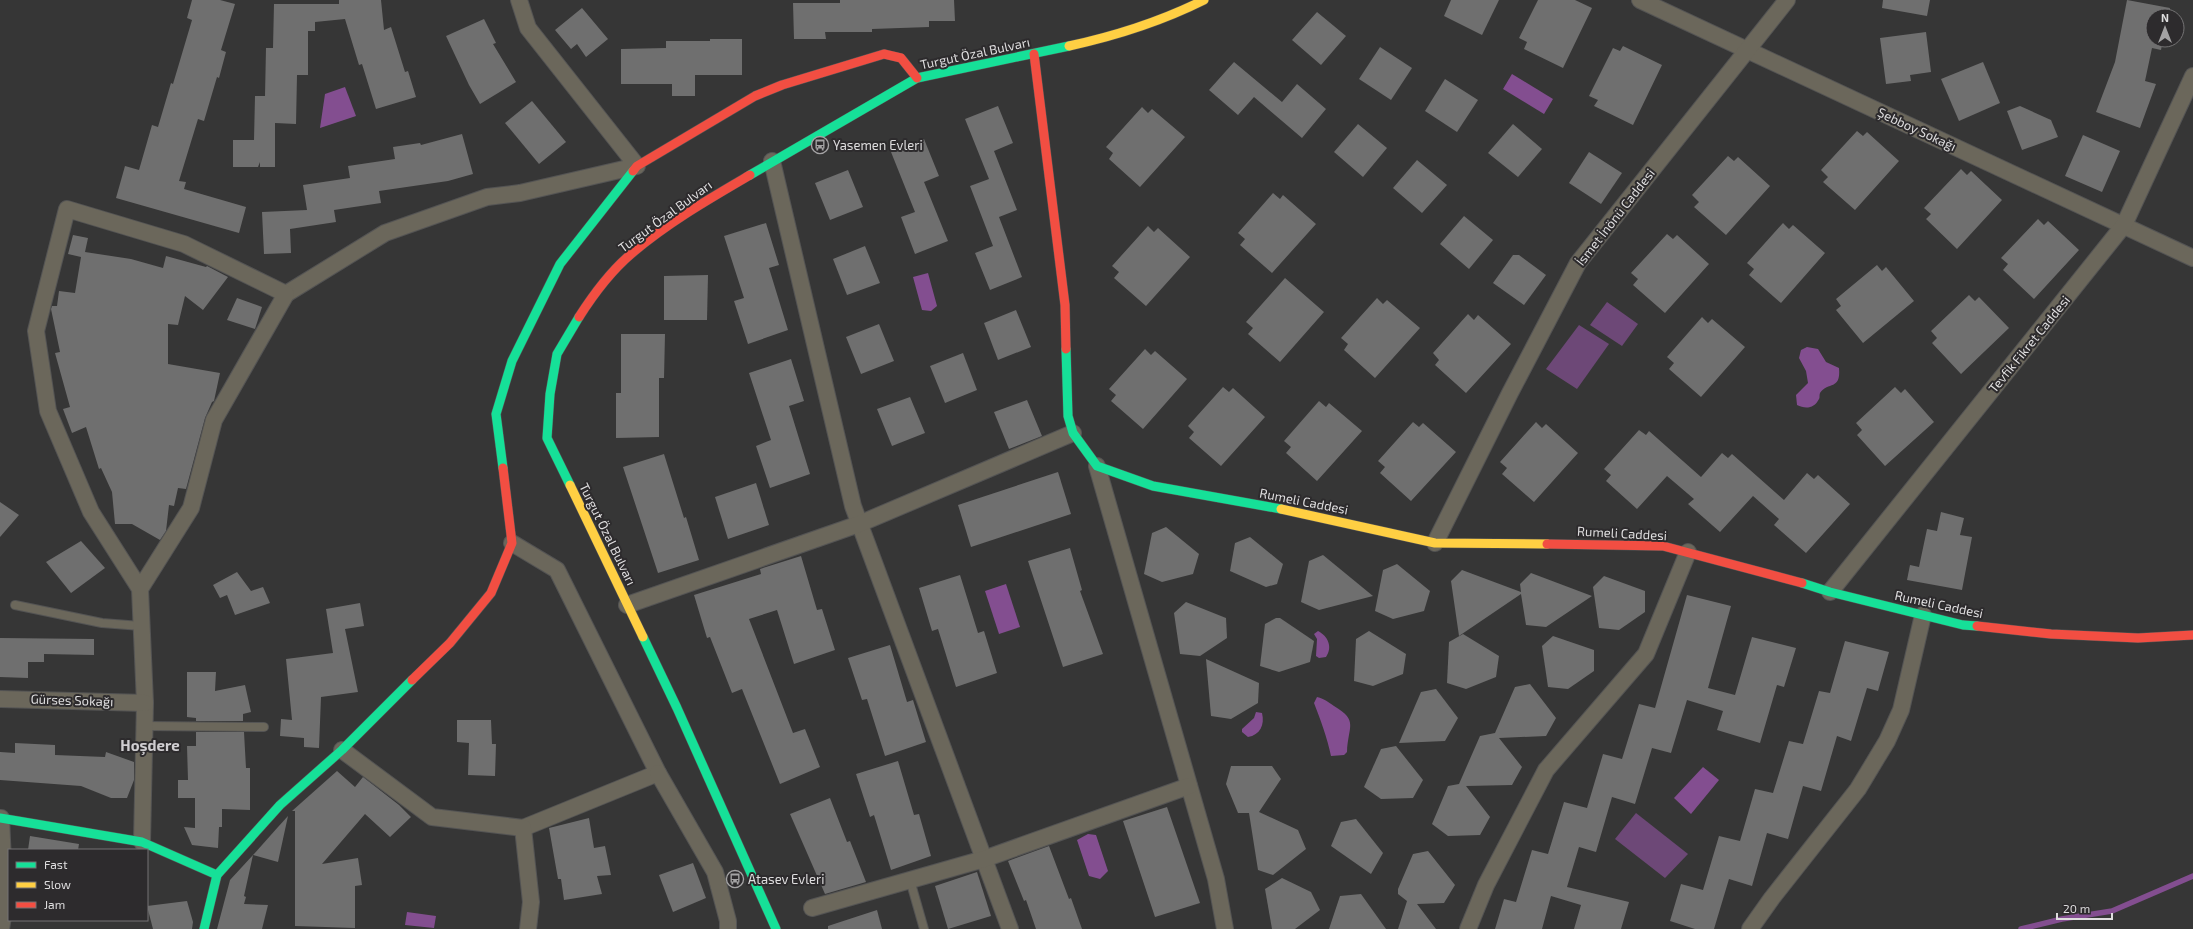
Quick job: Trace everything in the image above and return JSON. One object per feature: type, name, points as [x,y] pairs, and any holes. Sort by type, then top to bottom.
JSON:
[{"type":"street","points":[[519,0],[528,28],[637,166]]},
{"type":"street","name":"Turgut Özal Bulvarı","points":[[776,929],[677,708],[547,438],[550,394],[557,354],[592,297],[630,254],[700,204],[850,115],[917,78],[1103,39],[1184,10],[1204,0]]},
{"type":"street","name":"Şebboy Sokağı","points":[[1640,0],[2193,258]]},
{"type":"street","name":"İsmet İnönü Caddesi","points":[[1436,543],[1578,262],[1787,0]]},
{"type":"street","points":[[140,589],[191,508],[214,420],[286,294],[385,233],[487,197],[520,194],[637,166],[755,96],[782,85],[876,54],[890,53],[901,57],[917,78]]},
{"type":"street","points":[[1034,54],[1065,305],[1068,416],[1073,433],[1097,466],[1216,880],[1225,929]]},
{"type":"street","name":"Tevfik Fikret Caddesi","points":[[1830,592],[2124,225],[2193,76]]},
{"type":"street","points":[[772,161],[852,506],[1010,929]]},
{"type":"street","points":[[204,929],[217,876],[280,805],[342,750],[450,643],[491,593],[512,543],[496,414],[512,361],[560,264],[637,166]]},
{"type":"street","points":[[142,842],[145,703],[140,589],[91,512],[48,411],[36,331],[68,209],[184,244],[286,294]]},
{"type":"street","points":[[627,605],[859,524],[1073,433]]},
{"type":"street","name":"Rumeli Caddesi","points":[[1097,466],[1153,486],[1318,516],[1436,543],[1663,546],[1788,578],[1830,592],[1963,625],[2051,634],[2138,638],[2193,635]]},
{"type":"street","points":[[512,543],[557,570],[658,774],[714,872],[728,921],[728,929]]},
{"type":"street","points":[[1468,929],[1486,885],[1546,770],[1646,654],[1688,552]]},
{"type":"street","points":[[1750,929],[1772,898],[1858,789],[1887,741],[1901,710],[1922,615]]},
{"type":"street","name":"Gürses Sokağı","points":[[0,699],[145,703]]},
{"type":"street","points":[[342,750],[432,817],[523,828],[658,774]]},
{"type":"street","points":[[812,908],[984,859],[1189,786]]},
{"type":"street","points":[[1,929],[5,904],[1,818],[142,842],[217,876]]},
{"type":"street","points":[[523,828],[531,902],[528,929]]},
{"type":"lane","points":[[15,605],[102,623],[141,626]]},
{"type":"lane","points":[[144,726],[264,727]]},
{"type":"lane","points":[[910,880],[924,929]]},
{"type":"shaded area","points":[[1512,74],[1553,99],[1544,114],[1503,89]]},
{"type":"shaded area","points":[[345,87],[356,116],[320,128],[325,94]]},
{"type":"shaded area","points":[[928,273],[937,306],[931,311],[922,310],[913,277]]},
{"type":"shaded area","points":[[1607,302],[1638,324],[1622,346],[1590,325]]},
{"type":"shaded area","points":[[1579,325],[1609,344],[1577,389],[1546,369]]},
{"type":"shaded area","points":[[1807,347],[1818,349],[1826,362],[1839,368],[1839,375],[1836,383],[1823,389],[1815,405],[1803,407],[1797,405],[1796,395],[1808,383],[1806,371],[1799,358],[1801,350]]},
{"type":"shaded area","points":[[1006,584],[1020,627],[999,634],[985,591]]},
{"type":"shaded area","points":[[1318,631],[1322,633],[1328,642],[1329,649],[1326,657],[1319,658],[1316,656],[1317,639],[1314,634]]},
{"type":"shaded area","points":[[1317,697],[1342,711],[1349,720],[1350,730],[1347,752],[1344,755],[1331,756],[1324,729],[1314,703]]},
{"type":"shaded area","points":[[1256,712],[1262,713],[1263,722],[1261,729],[1256,734],[1248,737],[1242,732],[1242,729],[1254,718]]},
{"type":"shaded area","points":[[1703,767],[1719,780],[1691,814],[1674,798]]},
{"type":"shaded area","points":[[1636,813],[1688,854],[1665,878],[1615,839]]},
{"type":"shaded area","points":[[1088,834],[1096,835],[1108,871],[1100,879],[1089,876],[1077,840]]},
{"type":"shaded area","points":[[407,912],[436,916],[434,928],[405,925]]},
{"type":"building","points":[[192,0],[220,0],[235,4],[221,50],[226,52],[219,78],[217,77],[204,121],[198,119],[179,181],[186,182],[184,189],[246,207],[239,233],[116,198],[125,166],[139,170],[152,125],[158,127],[171,83],[173,84],[192,20],[187,18]]},
{"type":"building","points":[[339,0],[381,0],[384,30],[391,27],[405,72],[408,71],[416,97],[376,109],[362,64],[359,65],[345,19],[315,22],[315,31],[308,31],[308,75],[297,75],[296,124],[275,123],[275,167],[260,167],[260,162],[258,167],[233,167],[233,140],[254,140],[255,96],[265,96],[266,48],[273,48],[274,4],[339,4]]},
{"type":"building","points":[[840,0],[954,0],[955,21],[929,21],[929,27],[872,29],[872,32],[825,32],[826,39],[794,39],[793,3],[840,3]]},
{"type":"building","points":[[1451,0],[1499,0],[1482,35],[1444,16]]},
{"type":"building","points":[[1538,0],[1575,0],[1592,8],[1563,68],[1524,49],[1527,42],[1519,38]]},
{"type":"building","points":[[1883,0],[1930,0],[1927,16],[1882,8]]},
{"type":"building","points":[[2127,0],[2170,8],[2145,8],[2145,48],[2152,48],[2145,81],[2156,84],[2140,128],[2096,112],[2115,62]]},
{"type":"building","points":[[582,8],[608,39],[586,57],[577,44],[571,49],[555,30]]},
{"type":"building","points":[[1317,12],[1346,36],[1321,65],[1292,40]]},
{"type":"building","points":[[484,19],[496,43],[493,44],[516,82],[480,104],[469,85],[446,36]]},
{"type":"building","points":[[1926,32],[1931,72],[1910,75],[1911,81],[1886,84],[1880,38]]},
{"type":"building","points":[[710,39],[742,39],[742,75],[695,75],[695,96],[672,96],[672,84],[621,84],[621,49],[666,48],[666,41],[710,41]]},
{"type":"building","points":[[1623,46],[1662,65],[1633,125],[1594,106],[1598,100],[1589,96],[1613,48],[1620,51]]},
{"type":"building","points":[[1380,47],[1412,68],[1391,100],[1359,79]]},
{"type":"building","points":[[1234,62],[1282,102],[1297,84],[1326,109],[1302,138],[1254,97],[1238,115],[1209,90]]},
{"type":"building","points":[[1983,62],[2000,103],[1959,121],[1941,79]]},
{"type":"building","points":[[1445,79],[1478,100],[1457,132],[1425,111]]},
{"type":"building","points":[[532,101],[566,142],[539,164],[505,123]]},
{"type":"building","points":[[998,106],[1013,143],[994,151],[1017,210],[999,217],[1022,277],[990,290],[975,253],[993,246],[970,186],[989,179],[965,119]]},
{"type":"building","points":[[2020,106],[2051,120],[2058,137],[2022,150],[2007,111]]},
{"type":"building","points":[[1142,107],[1148,113],[1152,109],[1185,137],[1140,187],[1109,159],[1113,153],[1106,147]]},
{"type":"building","points":[[1358,124],[1387,148],[1363,177],[1334,152]]},
{"type":"building","points":[[1513,124],[1542,149],[1518,177],[1488,153]]},
{"type":"building","points":[[1857,131],[1863,136],[1867,132],[1899,161],[1855,210],[1823,182],[1828,177],[1821,170]]},
{"type":"building","points":[[462,134],[473,174],[448,181],[379,191],[381,203],[334,210],[336,222],[290,229],[291,253],[264,254],[262,212],[307,210],[303,185],[350,178],[348,166],[395,159],[393,147],[420,143],[421,145]]},
{"type":"building","points":[[2083,135],[2120,151],[2102,192],[2065,176]]},
{"type":"building","points":[[924,139],[939,176],[924,182],[948,241],[915,254],[901,217],[915,212],[891,152]]},
{"type":"building","points":[[1589,152],[1622,173],[1601,204],[1569,183]]},
{"type":"building","points":[[1728,156],[1734,161],[1738,157],[1770,186],[1726,235],[1694,207],[1699,202],[1692,195]]},
{"type":"building","points":[[1417,160],[1447,185],[1422,213],[1393,188]]},
{"type":"building","points":[[1961,169],[1967,175],[1971,171],[2002,200],[1957,249],[1926,219],[1931,214],[1924,208]]},
{"type":"building","points":[[848,170],[863,207],[830,220],[815,183]]},
{"type":"building","points":[[1273,193],[1280,199],[1283,195],[1316,224],[1272,273],[1240,245],[1245,239],[1238,233]]},
{"type":"building","points":[[1464,216],[1493,240],[1469,269],[1440,244]]},
{"type":"building","points":[[2038,219],[2044,225],[2048,221],[2079,250],[2034,299],[2003,270],[2008,264],[2001,258]]},
{"type":"building","points":[[766,223],[779,265],[769,268],[788,330],[748,344],[734,301],[744,298],[724,236]]},
{"type":"building","points":[[1783,223],[1789,229],[1793,225],[1825,253],[1781,303],[1749,275],[1754,269],[1747,263]]},
{"type":"building","points":[[1148,226],[1154,232],[1158,228],[1190,257],[1146,306],[1114,278],[1119,272],[1112,266]]},
{"type":"building","points":[[1667,234],[1673,239],[1677,235],[1709,264],[1665,313],[1633,285],[1638,279],[1631,273]]},
{"type":"building","points":[[73,235],[88,238],[85,252],[131,259],[163,268],[166,256],[206,267],[207,266],[228,277],[203,310],[185,296],[178,325],[168,324],[168,364],[220,373],[214,401],[212,402],[205,418],[186,489],[178,488],[174,506],[169,505],[166,531],[160,540],[132,524],[115,524],[112,492],[101,468],[99,469],[86,427],[72,433],[63,409],[70,407],[55,353],[60,352],[51,309],[52,306],[57,306],[59,291],[75,293],[81,257],[68,254]]},
{"type":"building","points":[[865,246],[880,283],[847,295],[833,259]]},
{"type":"building","points":[[1513,255],[1519,255],[1546,275],[1524,305],[1493,283]]},
{"type":"building","points":[[1877,265],[1882,271],[1886,267],[1914,301],[1863,343],[1836,310],[1841,306],[1836,299]]},
{"type":"building","points":[[708,275],[707,320],[664,320],[664,276]]},
{"type":"building","points":[[1285,278],[1324,312],[1280,362],[1248,334],[1253,328],[1246,322]]},
{"type":"building","points":[[1969,295],[1975,301],[1979,297],[2009,328],[1961,374],[1932,343],[1937,338],[1931,331]]},
{"type":"building","points":[[237,298],[262,307],[255,329],[227,320]]},
{"type":"building","points":[[1377,298],[1383,304],[1387,300],[1420,328],[1375,378],[1344,350],[1348,344],[1341,338]]},
{"type":"building","points":[[1016,310],[1031,347],[998,360],[984,323]]},
{"type":"building","points":[[1468,314],[1474,320],[1478,315],[1511,344],[1466,393],[1435,365],[1439,360],[1433,353]]},
{"type":"building","points":[[1702,317],[1708,323],[1712,319],[1745,347],[1701,397],[1669,369],[1674,363],[1667,357]]},
{"type":"building","points":[[879,324],[894,361],[861,374],[846,337]]},
{"type":"building","points":[[621,334],[665,334],[664,378],[659,378],[659,437],[616,438],[616,393],[621,393]]},
{"type":"building","points":[[1145,349],[1151,355],[1155,351],[1187,379],[1143,429],[1111,401],[1116,395],[1109,389]]},
{"type":"building","points":[[963,353],[977,390],[945,403],[930,366]]},
{"type":"building","points":[[791,359],[804,401],[789,406],[810,474],[770,488],[756,446],[771,440],[749,373]]},
{"type":"building","points":[[1223,387],[1229,392],[1233,388],[1265,417],[1221,466],[1189,438],[1194,432],[1188,426]]},
{"type":"building","points":[[1895,387],[1901,393],[1905,389],[1934,422],[1885,466],[1857,435],[1862,430],[1856,423]]},
{"type":"building","points":[[910,397],[925,433],[892,446],[877,409]]},
{"type":"building","points":[[1027,400],[1042,436],[1009,449],[994,412]]},
{"type":"building","points":[[1319,401],[1326,407],[1329,403],[1362,431],[1317,481],[1286,453],[1291,447],[1284,441]]},
{"type":"building","points":[[1413,422],[1419,427],[1423,423],[1456,452],[1411,501],[1380,473],[1385,467],[1378,461]]},
{"type":"building","points":[[1536,422],[1542,428],[1546,424],[1578,453],[1534,502],[1502,474],[1507,468],[1500,462]]},
{"type":"building","points":[[1639,430],[1646,435],[1649,431],[1701,477],[1722,453],[1728,458],[1732,454],[1784,500],[1807,473],[1814,479],[1818,475],[1850,504],[1806,553],[1774,525],[1779,519],[1753,496],[1720,532],[1688,504],[1694,499],[1667,476],[1637,509],[1606,481],[1611,475],[1604,469]]},
{"type":"building","points":[[664,454],[699,560],[658,573],[623,467]]},
{"type":"building","points":[[1058,472],[1071,514],[971,547],[958,505]]},
{"type":"building","points":[[756,483],[769,525],[728,539],[715,497]]},
{"type":"building","points":[[0,502],[19,515],[0,537]]},
{"type":"building","points":[[1941,512],[1964,518],[1960,535],[1972,537],[1962,590],[1907,580],[1910,565],[1919,567],[1927,529],[1937,531]]},
{"type":"building","points":[[1166,527],[1199,554],[1193,574],[1162,582],[1144,574],[1152,533]]},
{"type":"building","points":[[1250,537],[1283,564],[1277,584],[1266,587],[1230,571],[1235,543]]},
{"type":"building","points":[[81,541],[105,568],[71,593],[46,562]]},
{"type":"building","points":[[1070,548],[1082,590],[1080,591],[1103,654],[1063,667],[1028,561]]},
{"type":"building","points":[[1323,555],[1373,596],[1319,610],[1301,602],[1309,561]]},
{"type":"building","points":[[801,556],[817,610],[822,609],[835,650],[794,664],[777,610],[749,619],[793,733],[805,729],[820,767],[780,784],[742,689],[732,693],[710,637],[707,638],[694,595],[761,574],[760,569]]},
{"type":"building","points":[[1397,564],[1430,591],[1424,611],[1393,619],[1375,611],[1383,570]]},
{"type":"building","points":[[1462,570],[1521,592],[1520,584],[1531,573],[1592,596],[1546,627],[1526,625],[1521,594],[1459,636],[1451,581]]},
{"type":"building","points":[[237,572],[251,591],[263,587],[270,603],[235,615],[227,595],[220,598],[213,585]]},
{"type":"building","points":[[960,575],[978,633],[984,631],[997,673],[956,687],[938,629],[932,631],[919,588]]},
{"type":"building","points":[[1604,576],[1645,591],[1645,612],[1619,630],[1599,628],[1593,587]]},
{"type":"building","points":[[1687,595],[1731,606],[1708,688],[1735,695],[1752,637],[1796,648],[1784,687],[1777,685],[1760,743],[1717,730],[1723,711],[1687,700],[1671,753],[1652,748],[1635,804],[1612,797],[1596,852],[1579,847],[1567,887],[1629,902],[1621,929],[1574,929],[1581,905],[1551,896],[1542,929],[1495,929],[1504,899],[1516,902],[1532,850],[1548,854],[1564,802],[1587,808],[1603,754],[1622,759],[1639,704],[1655,708]]},
{"type":"building","points":[[1186,602],[1226,618],[1227,638],[1200,656],[1180,654],[1174,613]]},
{"type":"building","points":[[360,603],[364,626],[345,629],[358,692],[321,697],[319,748],[304,747],[304,738],[280,736],[281,719],[292,720],[286,659],[333,653],[326,609]]},
{"type":"building","points":[[1276,618],[1280,618],[1314,641],[1310,662],[1279,672],[1260,666],[1265,624]]},
{"type":"building","points":[[1369,631],[1406,654],[1403,674],[1373,686],[1354,681],[1356,639]]},
{"type":"building","points":[[1463,634],[1499,656],[1496,677],[1466,689],[1447,683],[1449,642]]},
{"type":"building","points":[[1553,636],[1594,650],[1594,671],[1568,689],[1548,687],[1542,646]]},
{"type":"building","points":[[0,638],[94,639],[94,655],[44,654],[44,662],[28,662],[28,678],[0,677]]},
{"type":"building","points":[[1845,641],[1889,652],[1878,691],[1867,688],[1851,741],[1837,736],[1821,791],[1803,786],[1788,839],[1767,833],[1752,886],[1729,879],[1714,929],[1695,929],[1670,921],[1681,884],[1703,890],[1719,836],[1740,841],[1755,789],[1773,793],[1789,741],[1803,744],[1819,691],[1830,693]]},
{"type":"building","points":[[890,645],[907,702],[913,700],[926,742],[885,756],[867,699],[862,700],[848,658]]},
{"type":"building","points":[[1206,659],[1259,683],[1258,703],[1231,719],[1211,716]]},
{"type":"building","points":[[187,672],[216,672],[215,691],[245,685],[251,712],[243,714],[243,721],[196,721],[196,718],[187,717]]},
{"type":"building","points":[[1530,684],[1556,718],[1546,736],[1499,738],[1522,767],[1512,785],[1466,786],[1490,817],[1480,835],[1448,836],[1432,824],[1448,786],[1459,784],[1480,736],[1495,733],[1515,687]]},
{"type":"building","points":[[1436,689],[1458,718],[1445,741],[1399,743],[1421,692]]},
{"type":"building","points":[[457,720],[491,720],[492,744],[496,744],[495,776],[468,775],[469,743],[457,742]]},
{"type":"building","points":[[196,732],[244,732],[246,768],[250,768],[250,810],[222,809],[222,827],[219,827],[218,848],[192,845],[184,827],[195,828],[195,798],[178,798],[178,780],[188,780],[187,746],[196,746]]},
{"type":"building","points":[[15,743],[55,745],[55,755],[105,757],[106,752],[134,762],[134,780],[127,798],[111,798],[81,786],[0,780],[0,752],[15,753]]},
{"type":"building","points":[[1396,746],[1423,780],[1413,798],[1381,799],[1364,787],[1381,749]]},
{"type":"building","points":[[898,761],[914,815],[919,814],[931,856],[891,870],[874,815],[870,817],[856,774]]},
{"type":"building","points":[[1231,766],[1272,766],[1281,779],[1259,812],[1298,830],[1306,849],[1273,875],[1258,870],[1249,813],[1238,813],[1226,784]]},
{"type":"building","points":[[337,771],[355,787],[363,777],[399,805],[411,817],[390,837],[365,814],[322,864],[358,858],[362,885],[355,886],[355,928],[295,926],[295,811],[292,811]]},
{"type":"building","points":[[830,798],[847,842],[850,841],[866,882],[825,894],[790,814]]},
{"type":"building","points":[[1167,807],[1200,903],[1155,917],[1123,821]]},
{"type":"building","points":[[288,816],[278,862],[253,855],[278,827]]},
{"type":"building","points":[[589,818],[594,848],[605,846],[611,875],[597,876],[602,894],[564,900],[561,879],[558,879],[549,828]]},
{"type":"building","points":[[1356,819],[1383,853],[1371,874],[1331,846],[1341,822]]},
{"type":"building","points":[[30,836],[79,844],[78,849],[28,849]]},
{"type":"building","points":[[1049,846],[1069,899],[1071,898],[1082,929],[1036,929],[1026,900],[1024,901],[1008,861]]},
{"type":"building","points":[[1428,851],[1455,885],[1444,903],[1417,904],[1436,929],[1398,929],[1407,901],[1398,894],[1398,889],[1413,854]]},
{"type":"building","points":[[253,855],[244,896],[246,897],[244,904],[268,905],[262,929],[217,929],[230,880]]},
{"type":"building","points":[[693,863],[706,898],[673,912],[659,875]]},
{"type":"building","points":[[977,872],[991,916],[948,929],[935,886]]},
{"type":"building","points":[[1282,878],[1311,892],[1320,910],[1295,929],[1272,929],[1265,889]]},
{"type":"building","points":[[1361,894],[1386,929],[1329,929],[1340,896]]},
{"type":"building","points":[[187,901],[193,922],[192,929],[153,929],[148,906]]},
{"type":"building","points":[[877,910],[882,929],[828,929],[828,926]]},
{"type":"waterway","points":[[2021,929],[2062,919],[2112,911],[2193,876]]},
{"type":"traffic: fast","points":[[750,175],[917,78],[1069,46]]},
{"type":"traffic: fast","points":[[503,468],[496,414],[512,361],[560,264],[633,171]]},
{"type":"traffic: fast","points":[[570,485],[547,438],[550,394],[557,354],[579,317]]},
{"type":"traffic: fast","points":[[1066,349],[1068,416],[1073,433],[1097,466],[1153,486],[1281,509]]},
{"type":"traffic: fast","points":[[1802,583],[1830,592],[1963,625],[1977,626]]},
{"type":"traffic: fast","points":[[643,637],[677,708],[776,929]]},
{"type":"traffic: fast","points":[[204,929],[217,875],[280,805],[342,750],[412,680]]},
{"type":"traffic: fast","points":[[0,818],[142,842],[217,875]]},
{"type":"traffic: slow","points":[[1069,46],[1104,38],[1138,27],[1172,15],[1204,0]]},
{"type":"traffic: slow","points":[[570,485],[643,637]]},
{"type":"traffic: slow","points":[[1281,509],[1435,543],[1547,544]]},
{"type":"traffic: jam","points":[[633,171],[637,166],[755,96],[782,85],[884,54],[901,58],[917,78]]},
{"type":"traffic: jam","points":[[1034,54],[1065,305],[1066,349]]},
{"type":"traffic: jam","points":[[579,317],[590,300],[616,268],[631,254],[659,232],[704,202],[750,175]]},
{"type":"traffic: jam","points":[[412,680],[450,643],[491,593],[512,543],[503,468]]},
{"type":"traffic: jam","points":[[1547,544],[1663,546],[1802,583]]},
{"type":"traffic: jam","points":[[1977,626],[2051,634],[2138,638],[2193,635]]},
{"type":"place","name":"Yasemen Evleri","points":[[820,145]]},
{"type":"place","name":"Atasev Evleri","points":[[735,879]]},
{"type":"district","name":"Hoşdere","points":[[150,746]]}]
